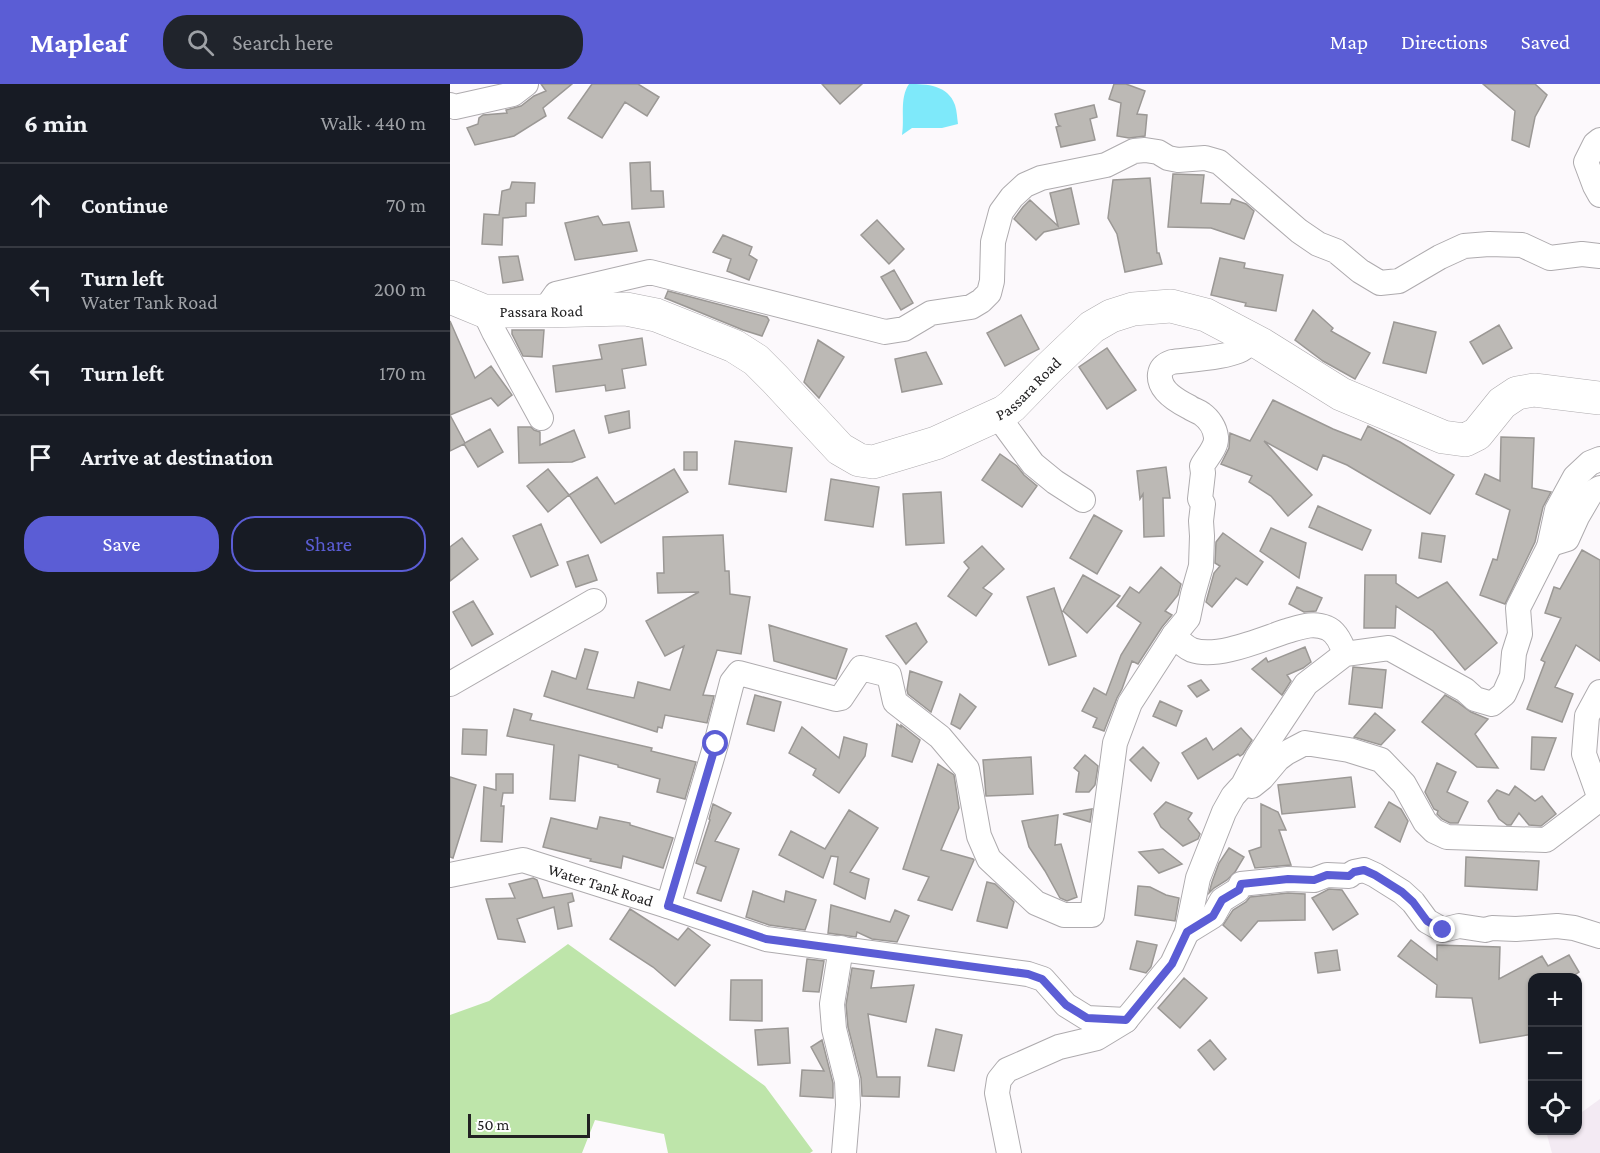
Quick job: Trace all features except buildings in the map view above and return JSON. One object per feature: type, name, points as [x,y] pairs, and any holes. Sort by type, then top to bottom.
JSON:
[{"type":"highway","name":"Passara Road","points":[[450,297],[484,311],[626,309],[656,315],[734,346],[756,360],[840,449],[859,460],[873,462],[936,443],[997,415],[1012,406],[1092,327],[1111,316],[1133,309],[1171,306],[1206,315],[1249,338],[1341,394],[1443,437],[1465,440],[1477,434],[1502,403],[1517,393],[1534,390],[1600,398]]},
{"type":"street","points":[[450,105],[455,107],[513,94],[526,84]]},
{"type":"street","points":[[1600,140],[1595,144],[1586,162],[1594,186],[1600,195]]},
{"type":"street","points":[[543,311],[556,294],[650,272],[885,332],[904,328],[931,312],[971,308],[988,293],[992,282],[993,242],[998,219],[1012,197],[1025,185],[1041,178],[1106,165],[1134,151],[1145,150],[1158,152],[1168,158],[1178,160],[1204,158],[1219,162],[1299,231],[1318,244],[1336,251],[1360,271],[1380,283],[1399,281],[1464,246],[1522,245],[1550,258],[1582,254],[1600,256]]},
{"type":"street","points":[[484,311],[541,418]]},
{"type":"street","points":[[668,906],[732,682],[740,673],[836,699],[841,698],[861,668],[889,675],[895,702],[940,737],[968,769],[980,836],[988,859],[1036,903],[1064,915],[1092,915],[1115,744],[1130,703],[1174,635],[1188,618],[1192,594],[1201,566],[1202,466],[1217,440],[1214,429],[1201,413],[1166,392],[1161,384],[1162,368],[1172,362],[1243,350],[1249,338]]},
{"type":"street","points":[[997,415],[1033,464],[1049,478],[1083,500]]},
{"type":"street","points":[[1009,1153],[997,1093],[999,1080],[1007,1070],[1059,1047],[1097,1038],[1126,1021],[1172,964],[1187,932],[1198,878],[1224,813],[1306,684],[1345,654],[1389,648],[1465,690],[1475,699],[1492,704],[1504,694],[1512,676],[1514,653],[1520,634],[1518,608],[1549,547],[1557,510],[1575,477],[1590,463],[1600,459]]},
{"type":"street","points":[[1549,547],[1567,539],[1591,493],[1600,488]]},
{"type":"street","points":[[450,684],[594,601]]},
{"type":"street","points":[[1174,635],[1182,644],[1193,650],[1215,651],[1233,649],[1309,624],[1329,628],[1340,640],[1345,654]]},
{"type":"street","points":[[1243,785],[1252,786],[1286,753],[1305,743],[1349,750],[1382,760],[1404,784],[1425,822],[1434,831],[1447,837],[1546,840],[1600,799],[1584,754],[1587,716],[1600,692]]},
{"type":"street","name":"Water Tank Road","points":[[450,875],[524,860],[766,939],[1028,974],[1042,979],[1066,1005],[1087,1018],[1126,1021]]},
{"type":"street","points":[[1187,932],[1213,916],[1222,900],[1239,890],[1241,884],[1288,879],[1314,880],[1327,875],[1349,876],[1354,872],[1364,870],[1402,892],[1413,902],[1427,921],[1443,930],[1459,926],[1478,930],[1557,926],[1574,928],[1600,936]]},
{"type":"street","points":[[841,948],[832,1004],[834,1029],[847,1081],[848,1105],[844,1153]]},
{"type":"shaded area","points":[[1600,1099],[1600,1153],[1552,1153],[1547,1135],[1582,1135],[1582,1112]]},
{"type":"green space","points":[[568,944],[765,1086],[813,1151],[810,1153],[668,1153],[664,1134],[595,1120],[582,1153],[450,1153],[450,1015],[489,1001]]},
{"type":"water","points":[[909,84],[930,85],[947,93],[955,105],[958,124],[942,128],[912,128],[902,135],[903,102]]},
{"type":"route","points":[[716,744],[668,906],[766,939],[1028,974],[1042,979],[1066,1005],[1087,1018],[1126,1020],[1172,964],[1187,932],[1213,916],[1222,900],[1239,890],[1241,884],[1288,879],[1314,880],[1327,875],[1349,876],[1354,872],[1364,870],[1402,892],[1431,925],[1443,930]]}]
